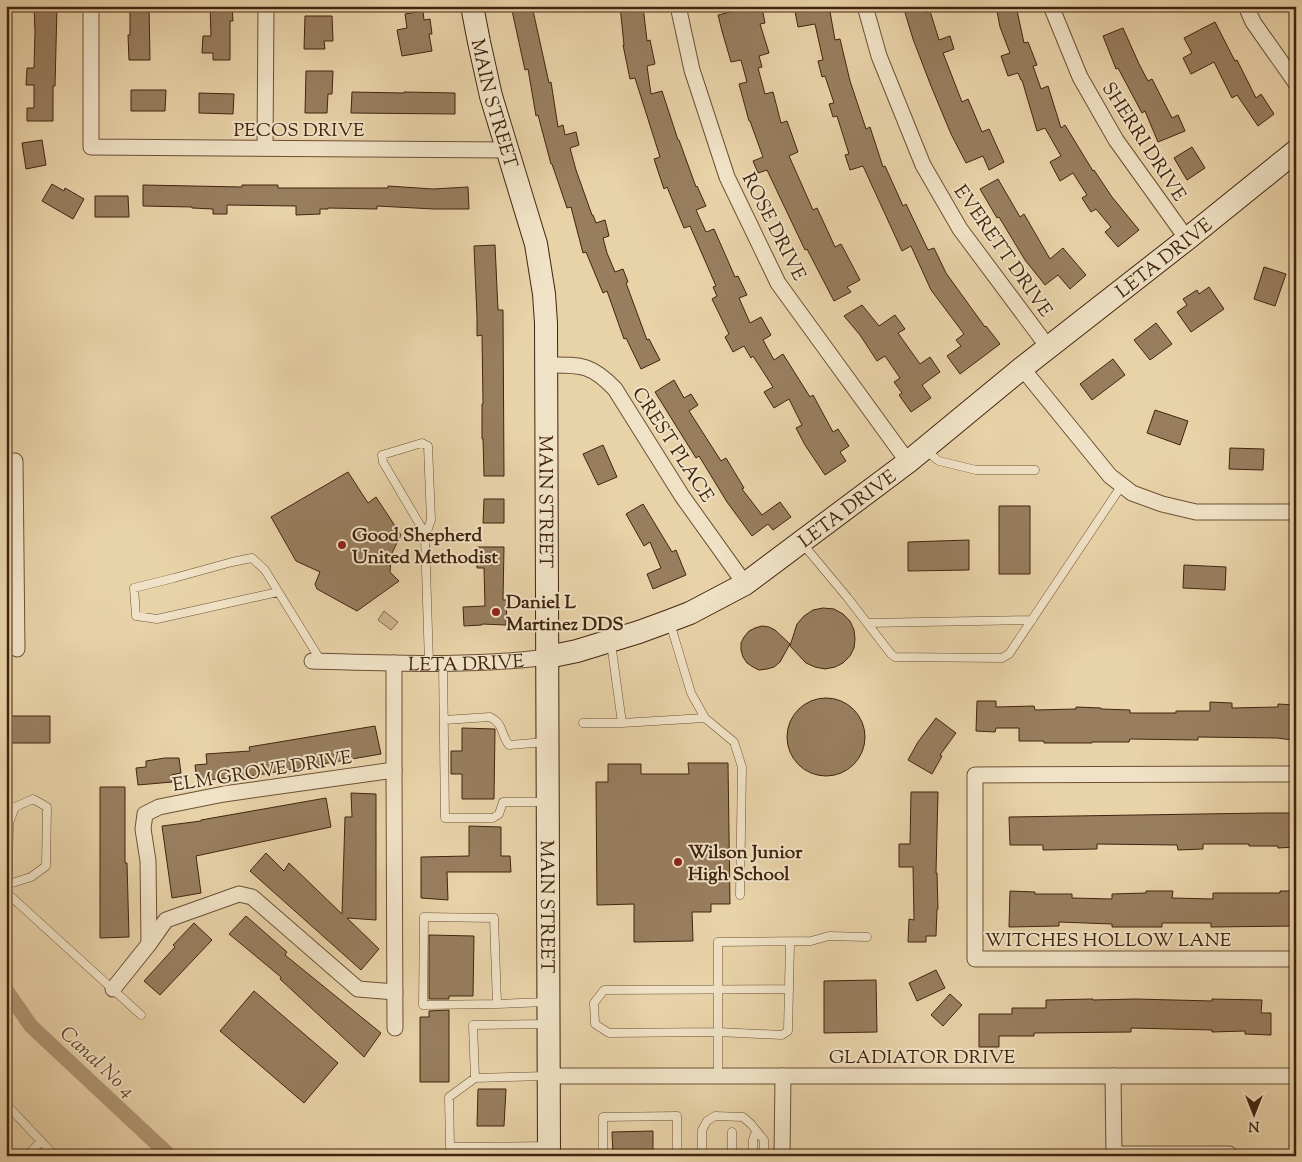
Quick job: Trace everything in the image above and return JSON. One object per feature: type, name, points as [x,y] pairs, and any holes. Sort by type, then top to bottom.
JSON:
[{"type":"main road","name":"MAIN STREET","points":[[472,6],[491,96],[536,244],[545,304],[549,1151]]},
{"type":"main road","name":"LETA DRIVE","points":[[548,658],[577,651],[670,621],[690,613],[745,584],[916,456],[1048,347],[1296,151]]},
{"type":"street","name":"PECOS DRIVE","points":[[91,6],[91,147],[507,150]]},
{"type":"street","points":[[265,148],[266,6]]},
{"type":"street","name":"ROSE DRIVE","points":[[678,6],[692,70],[727,177],[778,283],[916,456]]},
{"type":"street","name":"EVERETT DRIVE","points":[[865,6],[879,56],[923,165],[960,229],[1048,347]]},
{"type":"street","name":"SHERRI DRIVE","points":[[1051,6],[1080,77],[1116,140],[1187,239]]},
{"type":"street","points":[[1246,6],[1253,22],[1296,83]]},
{"type":"street","name":"CREST PLACE","points":[[546,365],[576,365],[589,368],[602,376],[615,389],[682,496],[745,584]]},
{"type":"street","points":[[1022,368],[1110,476],[1132,492],[1162,504],[1196,512],[1296,512]]},
{"type":"street","points":[[6,461],[15,461],[12,603],[17,649]]},
{"type":"street","name":"LETA DRIVE","points":[[316,661],[436,663],[517,661],[548,658]]},
{"type":"street","points":[[394,663],[395,1028]]},
{"type":"street","name":"ELM GROVE DRIVE","points":[[149,944],[148,861],[143,828],[145,814],[159,807],[224,794],[394,770]]},
{"type":"street","name":"WITCHES HOLLOW LANE","points":[[1296,774],[975,775],[975,959],[1296,959]]},
{"type":"street","points":[[113,989],[166,920],[239,894],[252,897],[358,988],[395,992]]},
{"type":"street","name":"GLADIATOR DRIVE","points":[[549,1076],[1296,1076]]},
{"type":"street","points":[[782,1156],[783,1076]]},
{"type":"street","points":[[1114,1076],[1114,1155],[1229,1154],[1230,1156]]},
{"type":"lane","points":[[425,537],[431,520],[428,446],[422,442],[382,455],[383,462],[423,530],[425,537],[436,663],[444,720],[445,818],[493,818],[499,814],[503,802],[548,802]]},
{"type":"lane","points":[[916,456],[976,470],[1035,470]]},
{"type":"lane","points":[[801,542],[896,658],[1002,658],[1008,654],[1032,620],[1122,485]]},
{"type":"lane","points":[[278,592],[157,619],[136,616],[134,588],[252,558],[265,570],[278,592],[316,661]]},
{"type":"lane","points":[[866,623],[1032,620]]},
{"type":"lane","points":[[670,621],[691,694],[705,718],[734,742],[742,768],[740,895]]},
{"type":"lane","points":[[611,640],[622,723]]},
{"type":"lane","points":[[444,720],[490,717],[502,728],[505,740],[509,745],[548,742]]},
{"type":"lane","points":[[583,723],[622,723],[705,718]]},
{"type":"lane","points":[[6,877],[8,874],[9,823],[15,807],[33,799],[47,807],[46,866],[30,877],[6,885]]},
{"type":"lane","points":[[6,892],[141,1015]]},
{"type":"lane","points":[[497,1004],[494,918],[424,918],[423,1005],[497,1004],[549,1013]]},
{"type":"lane","points":[[718,1076],[718,942],[812,942],[830,936],[866,937]]},
{"type":"lane","points":[[789,989],[604,990],[594,1003],[595,1024],[609,1033],[718,1032],[782,1035],[788,1031],[789,989],[790,942]]},
{"type":"lane","points":[[474,1078],[473,1025],[549,1013]]},
{"type":"lane","points":[[549,1076],[474,1078],[449,1097],[450,1147],[497,1146],[549,1151]]},
{"type":"lane","points":[[6,1104],[55,1156]]},
{"type":"lane","points":[[604,1156],[603,1117],[677,1116],[676,1156]]},
{"type":"lane","points":[[702,1151],[702,1130],[707,1121],[715,1116],[743,1117],[764,1140],[764,1156]]},
{"type":"lane","points":[[753,1156],[753,1140],[756,1131]]},
{"type":"lane","points":[[732,1132],[732,1156]]},
{"type":"lane","points":[[27,1156],[42,1141]]},
{"type":"lane","points":[[497,1146],[497,1156]]},
{"type":"shaded area","points":[[384,611],[398,622],[391,630],[378,620]]},
{"type":"building","points":[[34,6],[57,6],[53,121],[27,121],[27,108],[34,108],[34,85],[26,85],[27,68],[34,68]]},
{"type":"building","points":[[130,6],[149,6],[150,60],[129,60]]},
{"type":"building","points":[[210,6],[232,6],[233,21],[230,21],[230,60],[213,60],[213,53],[202,53],[203,36],[211,36]]},
{"type":"building","points":[[511,6],[532,6],[549,83],[551,82],[558,127],[563,125],[565,135],[576,132],[579,145],[570,148],[592,215],[596,223],[605,220],[609,236],[603,238],[607,253],[615,272],[623,269],[628,282],[626,283],[647,340],[649,339],[660,360],[641,369],[626,338],[624,339],[607,291],[603,293],[586,252],[583,253],[571,207],[567,208],[551,164],[538,115],[536,116],[528,69],[525,70]]},
{"type":"building","points":[[620,6],[643,6],[647,41],[650,40],[655,64],[647,66],[651,94],[662,91],[678,140],[696,187],[706,206],[696,210],[706,232],[714,229],[735,277],[738,276],[747,295],[739,298],[750,323],[761,317],[771,335],[763,340],[774,360],[783,354],[810,397],[813,395],[833,432],[838,429],[849,446],[840,452],[846,461],[825,475],[796,428],[802,425],[789,399],[774,408],[764,392],[773,387],[753,356],[751,358],[744,346],[733,352],[725,337],[729,334],[712,299],[717,296],[713,287],[716,286],[690,226],[684,228],[667,187],[664,189],[654,159],[660,157],[635,78],[630,79],[623,45]]},
{"type":"building","points":[[734,6],[762,8],[765,23],[760,24],[769,53],[759,56],[762,67],[758,68],[765,94],[773,92],[781,123],[787,121],[798,152],[789,156],[813,210],[817,208],[835,247],[841,244],[860,280],[847,287],[851,292],[834,301],[807,249],[805,250],[767,170],[758,173],[753,161],[763,157],[749,121],[739,84],[747,82],[741,60],[731,62],[718,15],[735,11]]},
{"type":"building","points":[[794,6],[829,6],[835,40],[840,39],[850,81],[866,129],[870,127],[883,167],[885,166],[903,206],[906,204],[928,250],[934,248],[946,273],[985,327],[1000,344],[960,374],[947,356],[961,346],[956,340],[964,334],[931,290],[911,246],[902,251],[863,166],[850,170],[845,155],[849,154],[837,116],[833,117],[829,104],[834,103],[825,76],[822,77],[818,61],[823,60],[815,24],[798,27]]},
{"type":"building","points":[[903,6],[924,6],[926,13],[930,11],[939,40],[950,36],[954,49],[943,53],[962,102],[968,99],[982,132],[989,129],[1004,162],[989,170],[983,156],[966,163],[951,134],[931,86]]},
{"type":"building","points":[[996,6],[1016,6],[1024,43],[1028,42],[1037,65],[1033,66],[1041,89],[1048,86],[1061,128],[1065,125],[1093,171],[1139,230],[1118,247],[1105,232],[1111,227],[1096,209],[1091,212],[1082,198],[1087,195],[1073,173],[1060,181],[1050,162],[1061,156],[1045,128],[1037,131],[1022,80],[1018,73],[1008,76],[1001,56],[1010,53],[1000,27]]},
{"type":"building","points":[[423,11],[424,20],[430,19],[432,34],[429,34],[432,51],[402,56],[397,30],[407,28],[405,14]]},
{"type":"building","points":[[305,16],[332,16],[333,41],[324,41],[325,49],[304,49]]},
{"type":"building","points":[[1215,22],[1256,98],[1261,94],[1274,114],[1258,126],[1237,95],[1232,98],[1214,62],[1191,74],[1183,58],[1192,53],[1184,38]]},
{"type":"building","points":[[1123,28],[1148,81],[1152,79],[1172,118],[1178,115],[1185,131],[1158,142],[1145,111],[1142,113],[1118,68],[1116,69],[1103,36]]},
{"type":"building","points":[[306,71],[333,71],[332,94],[328,94],[327,113],[305,113]]},
{"type":"building","points":[[131,90],[166,90],[165,111],[131,111]]},
{"type":"building","points":[[352,92],[455,93],[455,114],[351,113]]},
{"type":"building","points":[[199,93],[234,94],[233,114],[199,113]]},
{"type":"building","points":[[42,140],[46,165],[26,169],[22,143]]},
{"type":"building","points":[[1192,147],[1205,168],[1187,180],[1174,158]]},
{"type":"building","points":[[998,179],[1020,217],[1024,214],[1050,259],[1063,248],[1086,275],[1070,289],[1058,275],[1045,285],[1025,260],[999,217],[997,218],[980,189]]},
{"type":"building","points":[[52,184],[64,191],[65,188],[84,199],[73,219],[42,201]]},
{"type":"building","points":[[143,185],[242,187],[242,185],[278,185],[278,188],[388,188],[388,186],[433,189],[468,187],[469,209],[377,206],[377,209],[328,208],[320,209],[320,214],[296,215],[296,206],[227,205],[227,214],[213,214],[213,209],[143,206]]},
{"type":"building","points":[[95,196],[128,196],[129,217],[95,217]]},
{"type":"building","points":[[495,245],[498,310],[503,310],[504,476],[484,476],[482,335],[477,336],[474,246]]},
{"type":"building","points":[[1264,267],[1286,274],[1275,306],[1254,299]]},
{"type":"building","points":[[1209,287],[1224,309],[1191,332],[1177,312],[1187,305],[1183,299],[1197,290],[1199,294]]},
{"type":"building","points":[[862,305],[879,326],[895,315],[905,329],[898,333],[920,364],[930,357],[940,372],[922,385],[931,398],[911,412],[899,395],[902,393],[894,382],[900,378],[885,356],[877,361],[860,335],[844,316]]},
{"type":"building","points":[[1156,323],[1172,344],[1150,360],[1134,340]]},
{"type":"building","points":[[1113,359],[1125,375],[1092,400],[1080,384]]},
{"type":"building","points":[[674,380],[684,398],[691,394],[698,405],[689,411],[721,461],[726,458],[744,488],[742,489],[762,515],[780,502],[791,517],[773,530],[768,524],[752,536],[727,502],[699,456],[696,458],[655,392]]},
{"type":"building","points":[[1155,410],[1188,421],[1180,445],[1147,433]]},
{"type":"building","points":[[603,445],[617,477],[598,485],[583,454]]},
{"type":"building","points":[[1230,448],[1264,449],[1263,470],[1229,469]]},
{"type":"building","name":"Good Shepherd United Methodist","points":[[348,472],[368,503],[376,497],[401,535],[391,555],[390,572],[399,581],[357,611],[317,589],[315,584],[320,572],[296,561],[271,517]]},
{"type":"building","points":[[484,499],[504,499],[504,523],[483,523]]},
{"type":"building","points":[[643,504],[672,552],[676,550],[686,575],[653,589],[647,574],[661,568],[650,542],[644,546],[626,514]]},
{"type":"building","points":[[999,506],[1030,506],[1030,574],[999,574]]},
{"type":"building","points":[[969,540],[969,570],[908,571],[908,542]]},
{"type":"building","points":[[477,547],[504,547],[503,600],[507,600],[506,625],[482,624],[464,626],[463,607],[485,606],[484,568],[477,568]]},
{"type":"building","points":[[1184,565],[1226,567],[1225,590],[1183,588]]},
{"type":"building","points":[[823,608],[834,609],[843,614],[850,621],[855,639],[854,648],[850,656],[843,663],[825,669],[806,663],[790,646],[797,624],[813,610]]},
{"type":"building","points":[[762,626],[775,630],[790,644],[780,662],[774,667],[759,670],[747,663],[743,657],[741,643],[749,631]]},
{"type":"building","points":[[818,698],[834,698],[848,704],[859,715],[865,729],[865,745],[859,759],[848,770],[834,776],[818,776],[804,770],[793,759],[787,745],[787,729],[793,715],[804,704]]},
{"type":"building","points":[[977,701],[996,701],[996,707],[1034,706],[1035,710],[1076,709],[1076,707],[1101,708],[1130,710],[1130,713],[1210,711],[1210,702],[1232,703],[1232,708],[1278,707],[1278,704],[1296,705],[1296,726],[1294,726],[1293,740],[1198,737],[1198,740],[1130,739],[1129,742],[1044,743],[1044,741],[1019,741],[1019,728],[996,728],[995,732],[976,731]]},
{"type":"building","points":[[9,716],[50,716],[50,743],[9,743]]},
{"type":"building","points":[[936,718],[956,733],[940,755],[942,756],[932,774],[908,760],[918,742]]},
{"type":"building","points":[[375,726],[381,754],[258,775],[197,781],[195,765],[207,764],[206,754],[250,751],[249,747]]},
{"type":"building","points":[[462,728],[495,729],[494,799],[462,799],[462,774],[451,774],[451,751],[462,751]]},
{"type":"building","points":[[179,758],[181,773],[171,775],[172,782],[138,785],[136,768],[146,767],[146,761]]},
{"type":"building","points":[[688,763],[728,763],[730,904],[711,904],[711,912],[692,912],[693,941],[634,942],[634,904],[597,905],[596,782],[608,782],[608,764],[641,764],[641,774],[689,774]]},
{"type":"building","points":[[100,787],[125,787],[125,863],[127,863],[129,937],[100,938]]},
{"type":"building","points":[[911,792],[938,792],[936,873],[938,909],[936,936],[926,936],[926,942],[908,942],[909,919],[914,920],[913,867],[899,867],[899,844],[910,844]]},
{"type":"building","points":[[351,793],[376,794],[376,920],[347,918],[379,949],[361,970],[250,871],[266,853],[284,871],[289,863],[342,914],[345,817],[352,817]]},
{"type":"building","points":[[326,798],[331,827],[196,856],[201,893],[172,898],[162,826],[201,821]]},
{"type":"building","points":[[1293,813],[1293,826],[1296,826],[1296,847],[1278,848],[1278,846],[1249,846],[1249,844],[1203,844],[1203,849],[1178,850],[1177,845],[1097,844],[1097,849],[1043,850],[1043,845],[1010,845],[1009,817]]},
{"type":"building","points":[[469,826],[501,827],[501,856],[510,856],[511,872],[447,872],[448,900],[421,898],[421,857],[469,856]]},
{"type":"building","points":[[1010,891],[1035,892],[1035,894],[1072,894],[1072,898],[1112,899],[1112,894],[1173,891],[1172,898],[1213,899],[1213,893],[1280,893],[1280,891],[1296,891],[1296,926],[1211,927],[1211,923],[1162,923],[1162,927],[1112,927],[1112,924],[1059,922],[1059,926],[1009,927]]},
{"type":"building","points":[[246,916],[287,952],[285,955],[381,1033],[364,1057],[280,979],[281,977],[229,934]]},
{"type":"building","points":[[194,923],[212,940],[160,995],[144,981],[175,947],[173,945]]},
{"type":"building","points":[[429,935],[474,936],[473,996],[449,996],[449,999],[429,999]]},
{"type":"building","points":[[936,970],[945,988],[917,1001],[909,983]]},
{"type":"building","points":[[876,980],[877,1032],[824,1033],[824,981]]},
{"type":"building","points":[[254,991],[338,1063],[304,1103],[220,1031]]},
{"type":"building","points":[[950,994],[962,1005],[943,1026],[931,1015]]},
{"type":"building","points":[[1046,1000],[1262,1000],[1261,1013],[1271,1013],[1271,1035],[1245,1034],[1245,1031],[1212,1032],[1212,1030],[1131,1028],[1131,1032],[1034,1033],[1034,1036],[999,1036],[999,1047],[979,1047],[979,1014],[1012,1014],[1012,1008],[1046,1008]]},
{"type":"building","points":[[449,1010],[449,1082],[420,1082],[420,1017],[429,1017],[429,1011]]},
{"type":"building","points":[[478,1089],[506,1089],[504,1126],[477,1126]]},
{"type":"building","points":[[653,1131],[653,1156],[613,1156],[612,1132]]},
{"type":"waterway","name":"Canal No 4","points":[[6,990],[31,1026],[170,1156]]},
{"type":"place","name":"Good Shepherd United Methodist","points":[[342,545]]},
{"type":"place","name":"Daniel L Martinez DDS","points":[[496,612]]},
{"type":"place","name":"Wilson Junior High School","points":[[678,862]]}]
